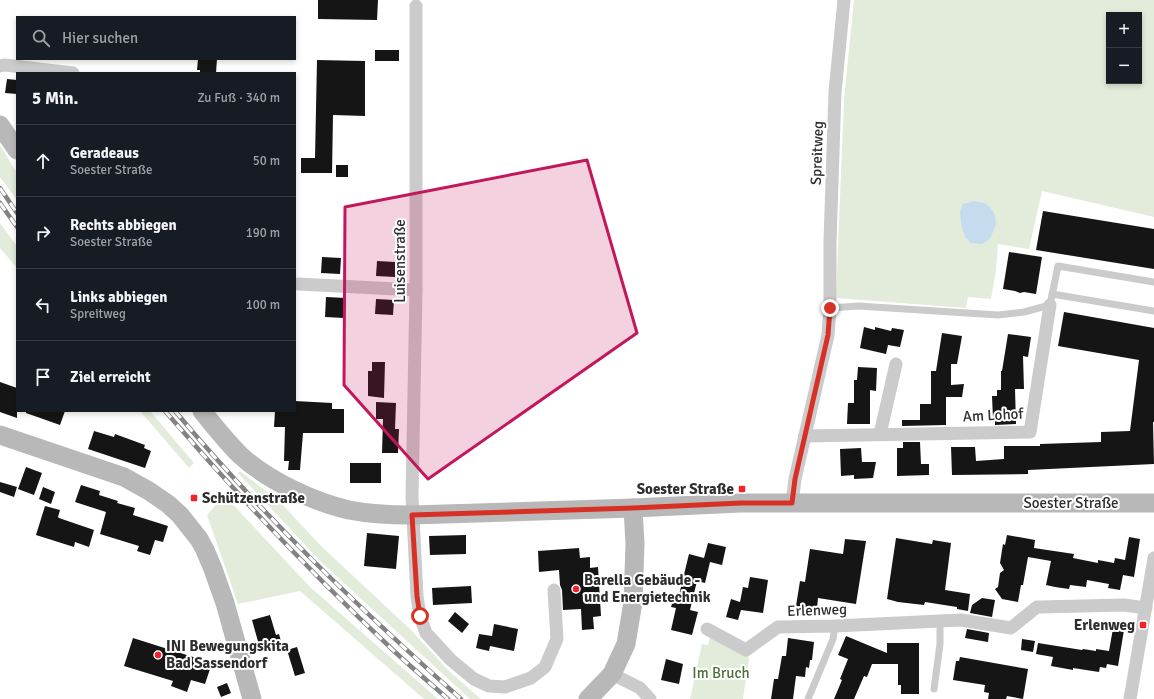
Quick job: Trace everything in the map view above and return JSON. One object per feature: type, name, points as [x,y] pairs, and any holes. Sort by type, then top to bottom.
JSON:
[{"type":"street","name":"Spreitweg","points":[[792,503],[795,479],[828,335],[830,308],[830,241],[835,92],[844,0]]},
{"type":"street","name":"Luisenstraße","points":[[412,515],[416,290],[416,6]]},
{"type":"street","points":[[0,66],[5,65],[64,72]]},
{"type":"street","points":[[0,125],[16,149]]},
{"type":"street","points":[[298,284],[416,290]]},
{"type":"street","name":"Am Lohof","points":[[805,436],[1030,432],[1051,299]]},
{"type":"street","points":[[880,434],[896,364]]},
{"type":"street","name":"Soester Straße","points":[[203,412],[240,455],[261,471],[284,485],[314,499],[349,510],[384,514],[412,515],[741,503],[1154,503]]},
{"type":"street","points":[[0,435],[124,478],[150,491],[180,515],[199,539],[213,569],[225,603],[252,699]]},
{"type":"street","points":[[588,699],[612,674],[626,644],[633,602],[633,508]]},
{"type":"street","points":[[412,515],[417,596],[420,616],[426,633],[450,660],[474,679],[489,686],[505,687],[531,678],[545,667],[557,639],[554,590]]},
{"type":"street","points":[[1130,699],[1154,558]]},
{"type":"street","name":"Erlenweg","points":[[707,628],[746,650],[778,627],[835,626],[940,620],[971,621],[1011,628],[1037,607],[1124,605],[1146,608]]},
{"type":"street","points":[[612,674],[640,688],[650,699]]},
{"type":"lane","points":[[1051,299],[1058,266],[1154,282]]},
{"type":"lane","points":[[830,308],[858,306],[998,315],[1024,312],[1051,299],[1154,311]]},
{"type":"lane","points":[[934,689],[940,644],[940,620]]},
{"type":"lane","points":[[808,699],[833,639],[835,626]]},
{"type":"highlighted area","points":[[587,160],[637,333],[428,479],[344,385],[345,207]]},
{"type":"green space","points":[[854,0],[1154,0],[1154,217],[1042,191],[1029,249],[998,244],[996,270],[991,299],[968,297],[966,308],[836,298],[844,99]]},
{"type":"green space","points":[[0,145],[16,171],[16,199],[0,177]]},
{"type":"green space","points":[[0,223],[16,245],[16,267],[0,248]]},
{"type":"green space","points":[[141,412],[151,412],[194,463],[189,468]]},
{"type":"green space","points":[[240,471],[279,501],[321,546],[410,629],[448,670],[481,699],[470,699],[320,561],[238,473]]},
{"type":"green space","points":[[224,495],[309,586],[438,699],[424,699],[300,591],[238,604],[207,515]]},
{"type":"green space","name":"Im Bruch","points":[[714,636],[748,654],[749,659],[743,699],[690,699],[702,644],[708,645],[709,639]]},
{"type":"water","points":[[974,201],[984,203],[990,207],[995,215],[996,224],[990,239],[982,244],[971,243],[965,237],[961,224],[960,211],[963,204]]},
{"type":"building","points":[[318,0],[378,0],[377,20],[318,19]]},
{"type":"building","points":[[375,50],[399,50],[399,61],[375,61]]},
{"type":"building","points":[[198,60],[217,60],[216,72],[200,72],[200,70],[197,70]]},
{"type":"building","points":[[317,60],[365,61],[365,116],[333,115],[332,173],[301,173],[301,158],[315,158]]},
{"type":"building","points":[[7,79],[16,80],[16,94],[5,93]]},
{"type":"building","points":[[336,165],[348,165],[348,177],[336,177]]},
{"type":"building","points":[[1043,211],[1154,229],[1154,269],[1036,250]]},
{"type":"building","points":[[1009,252],[1042,257],[1036,294],[1024,292],[1020,293],[1003,289]]},
{"type":"building","points":[[322,257],[341,258],[340,274],[321,273]]},
{"type":"building","points":[[377,261],[395,262],[395,277],[376,276]]},
{"type":"building","points":[[326,297],[346,298],[344,318],[325,317]]},
{"type":"building","points":[[376,299],[394,300],[393,315],[375,314]]},
{"type":"building","points":[[1064,312],[1154,328],[1154,464],[1028,470],[1028,474],[952,475],[951,447],[975,447],[976,461],[1004,459],[1004,446],[1040,446],[1040,444],[1101,442],[1101,432],[1130,431],[1139,360],[1058,346]]},
{"type":"building","points":[[864,327],[875,330],[875,327],[891,331],[892,328],[904,330],[900,347],[888,345],[886,354],[860,348]]},
{"type":"building","points":[[942,333],[962,336],[957,364],[951,364],[951,385],[964,384],[962,397],[946,397],[946,425],[902,426],[902,420],[920,420],[920,404],[931,404],[931,371],[936,371]]},
{"type":"building","points":[[1008,334],[1031,337],[1028,357],[1023,356],[1024,389],[1015,389],[1016,424],[995,425],[995,418],[993,419],[992,396],[997,396],[997,390],[1001,390],[1001,371]]},
{"type":"building","points":[[372,362],[385,362],[384,398],[368,396],[368,371],[372,371]]},
{"type":"building","points":[[858,367],[877,368],[876,391],[870,390],[870,424],[847,424],[848,403],[854,403],[854,380],[857,380]]},
{"type":"building","points":[[0,382],[16,388],[17,418],[0,412]]},
{"type":"building","points":[[296,401],[332,403],[332,409],[344,409],[344,433],[303,433],[300,470],[288,470],[289,461],[284,461],[285,427],[274,427],[275,412],[296,412]]},
{"type":"building","points":[[376,402],[396,403],[395,429],[399,429],[398,453],[382,453],[383,419],[376,419]]},
{"type":"building","points":[[26,412],[65,412],[60,425]]},
{"type":"building","points":[[94,431],[114,437],[115,434],[145,445],[144,448],[151,451],[145,468],[88,449]]},
{"type":"building","points":[[903,442],[920,442],[921,464],[929,464],[929,475],[897,476],[897,448],[903,448]]},
{"type":"building","points":[[861,448],[862,462],[876,462],[873,478],[854,479],[854,475],[841,476],[840,449]]},
{"type":"building","points":[[350,463],[381,463],[381,483],[350,483]]},
{"type":"building","points":[[26,467],[42,473],[34,495],[18,489]]},
{"type":"building","points":[[0,482],[17,487],[14,497],[0,492]]},
{"type":"building","points":[[81,485],[100,491],[99,495],[118,501],[117,503],[135,508],[133,515],[168,526],[163,542],[155,540],[150,555],[137,551],[139,546],[100,534],[106,512],[75,502]]},
{"type":"building","points":[[43,487],[55,492],[51,504],[39,499]]},
{"type":"building","points":[[45,506],[60,510],[59,518],[94,530],[89,547],[75,542],[74,547],[36,535]]},
{"type":"building","points":[[367,533],[399,536],[396,569],[364,566]]},
{"type":"building","points":[[466,535],[466,554],[430,555],[429,536]]},
{"type":"building","points":[[1007,535],[1035,540],[1034,548],[1074,554],[1073,558],[1098,563],[1098,560],[1114,563],[1115,558],[1125,560],[1129,537],[1140,539],[1134,577],[1123,575],[1120,590],[1108,588],[1109,584],[1087,580],[1086,587],[1070,585],[1069,589],[1055,587],[1046,585],[1051,561],[1028,557],[1018,602],[1002,599],[995,589],[998,587],[1000,573],[1004,570],[1000,563],[1003,544],[1005,545]]},
{"type":"building","points":[[896,538],[932,544],[933,540],[951,543],[945,590],[970,594],[968,611],[957,609],[957,607],[925,602],[924,605],[898,602],[887,599]]},
{"type":"building","points":[[845,539],[866,541],[856,604],[818,598],[817,609],[809,608],[805,611],[801,607],[796,606],[800,581],[805,582],[810,549],[843,554]]},
{"type":"building","points":[[708,543],[726,547],[722,565],[710,562],[705,583],[697,581],[690,610],[698,612],[692,635],[671,630],[676,608],[671,607],[675,594],[679,595],[689,554],[704,558]]},
{"type":"building","points":[[579,548],[580,558],[590,557],[590,568],[598,567],[601,616],[593,617],[594,629],[582,630],[581,609],[563,610],[559,570],[539,572],[538,551]]},
{"type":"building","points":[[750,577],[768,580],[763,613],[741,610],[738,620],[726,617],[731,599],[740,602],[743,587],[748,588]]},
{"type":"building","points":[[471,586],[472,603],[433,605],[432,588]]},
{"type":"building","points":[[982,598],[995,600],[992,617],[970,613],[972,605]]},
{"type":"building","points":[[455,612],[469,624],[462,633],[448,621]]},
{"type":"building","points":[[270,615],[276,635],[279,634],[283,649],[273,652],[270,642],[259,645],[252,620]]},
{"type":"building","points":[[1114,623],[1125,624],[1118,666],[1107,664],[1106,668],[1100,667],[1099,672],[1073,668],[1073,670],[1051,666],[1053,657],[1036,654],[1038,643],[1082,650],[1096,651],[1096,649],[1109,651]]},
{"type":"building","points":[[494,624],[518,629],[514,651],[490,646],[489,651],[476,648],[479,634],[492,636]]},
{"type":"building","points":[[967,629],[989,633],[988,642],[965,638]]},
{"type":"building","points":[[846,636],[887,653],[887,643],[919,643],[919,694],[901,694],[901,685],[898,685],[898,664],[872,664],[867,677],[864,676],[854,699],[834,699],[842,680],[840,679],[848,659],[838,655]]},
{"type":"building","points":[[133,638],[212,663],[205,684],[191,680],[187,692],[171,686],[173,681],[124,666]]},
{"type":"building","points":[[788,638],[814,642],[812,660],[810,660],[809,668],[806,667],[805,677],[796,676],[793,699],[771,699],[774,679],[778,679],[782,656],[786,656]]},
{"type":"building","points":[[1022,639],[1035,641],[1033,652],[1021,650]]},
{"type":"building","points":[[297,647],[305,673],[295,676],[287,650]]},
{"type":"building","points":[[960,657],[1028,669],[1023,699],[1007,696],[1006,699],[988,699],[989,693],[984,692],[985,685],[953,680],[956,661],[959,661]]},
{"type":"building","points":[[666,659],[683,664],[679,684],[661,680]]},
{"type":"building","points":[[227,683],[231,693],[221,697],[217,687]]},
{"type":"railway","points":[[0,188],[16,212]]},
{"type":"railway","points":[[0,203],[16,226]]},
{"type":"railway","points":[[166,412],[248,504],[305,564],[394,651],[448,699]]},
{"type":"railway","points":[[176,412],[208,450],[277,524],[349,596],[461,699]]},
{"type":"place","name":"Soester Straße","points":[[742,489]]},
{"type":"place","name":"Schützenstraße","points":[[194,498]]},
{"type":"place","name":"Barella Gebäude - und Energietechnik","points":[[576,589]]},
{"type":"place","name":"Erlenweg","points":[[1143,625]]},
{"type":"place","name":"INI Bewegungskita Bad Sassendorf","points":[[158,655]]},
{"type":"route","points":[[420,616],[417,596],[412,515],[741,503],[792,503],[795,479],[828,335],[830,308]]}]
